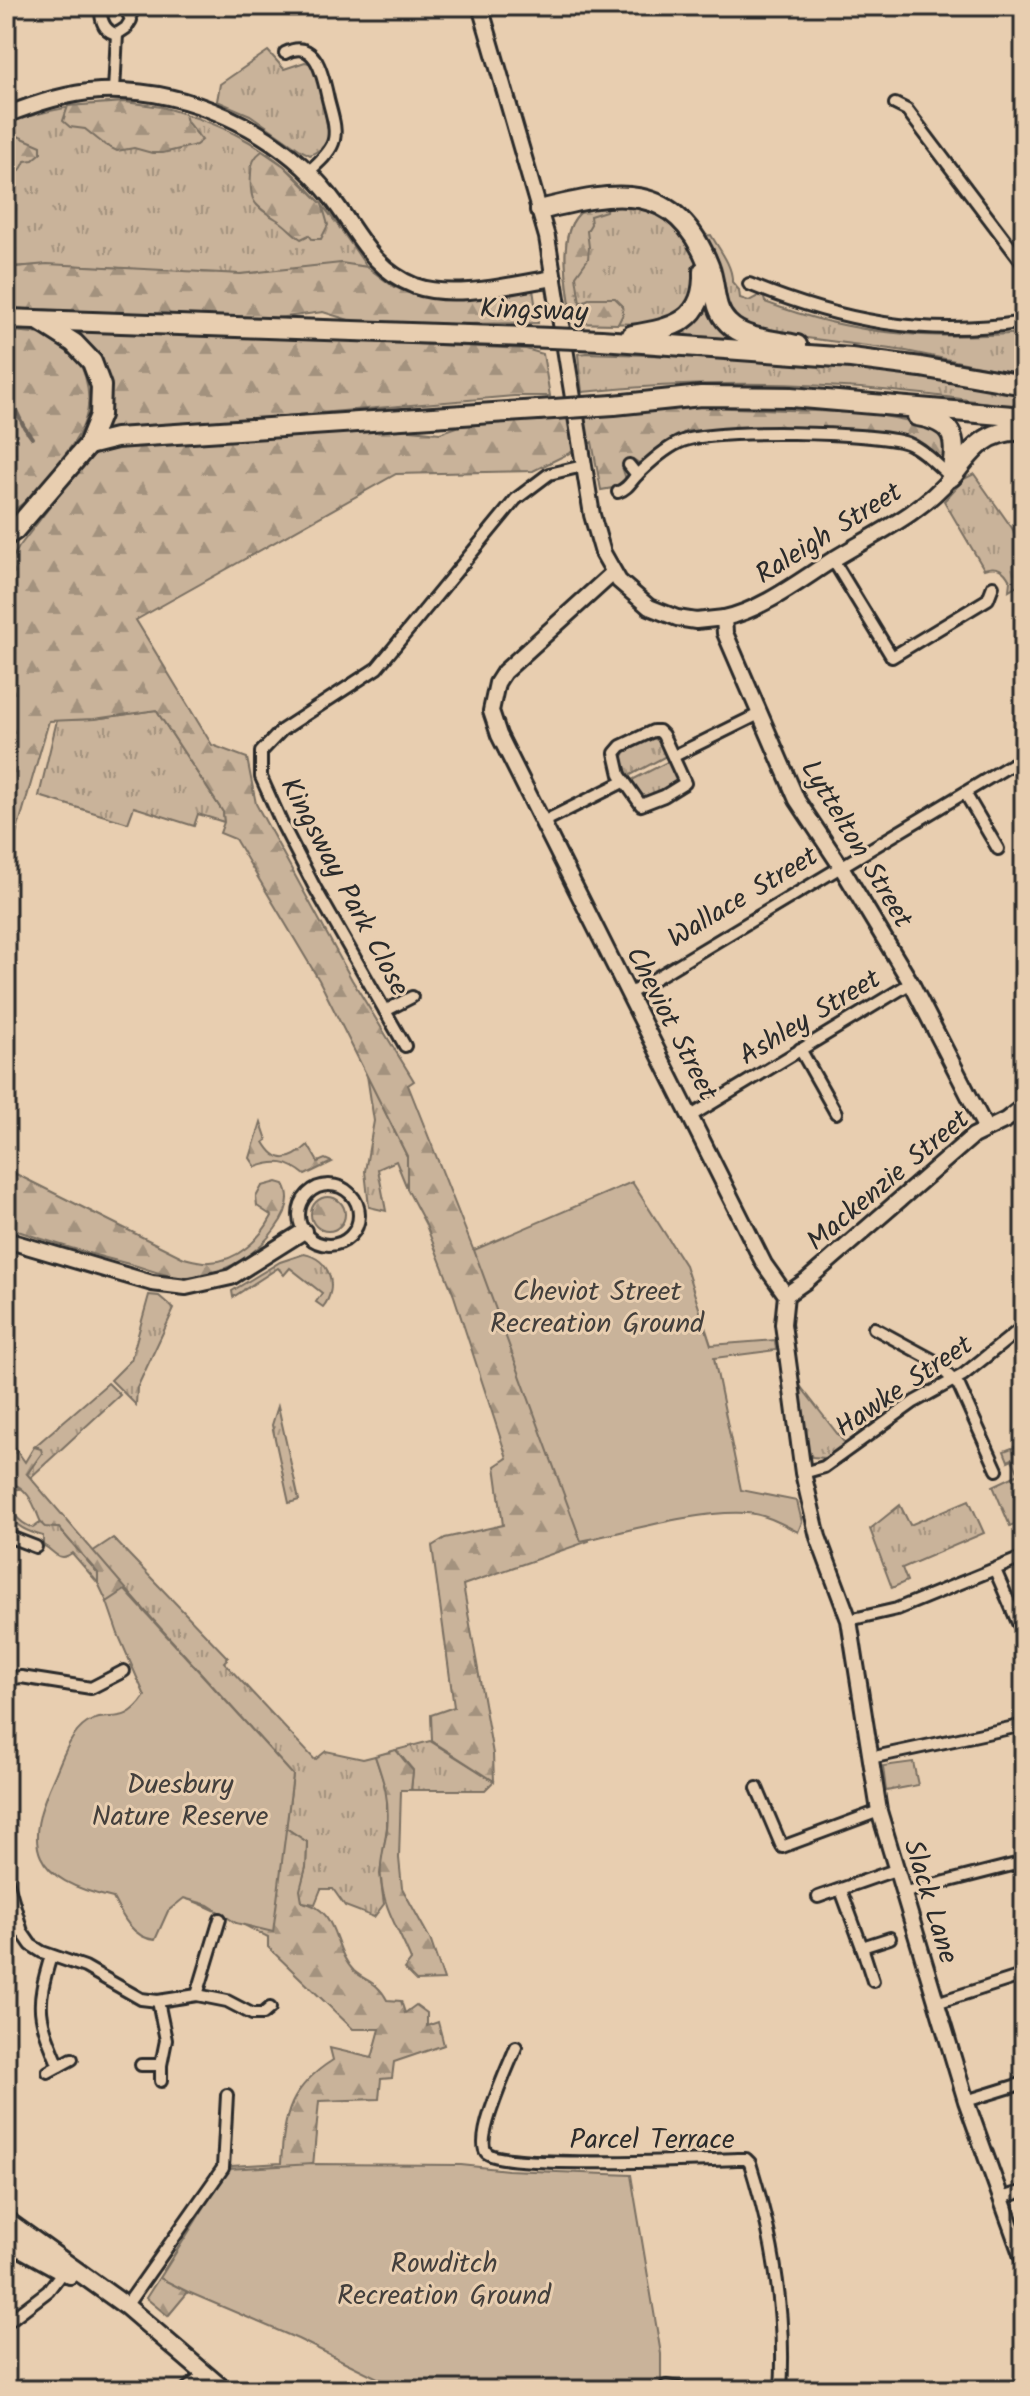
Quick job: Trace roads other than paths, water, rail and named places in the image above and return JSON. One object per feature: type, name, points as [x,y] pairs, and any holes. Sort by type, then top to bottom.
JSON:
[{"type":"highway","points":[[540,210],[607,195],[642,198],[679,218],[694,236],[711,274],[720,313],[732,326],[749,335],[851,358]]},
{"type":"highway","points":[[603,340],[665,330],[686,319],[696,307],[702,292],[704,257]]},
{"type":"highway","name":"Kingsway","points":[[6,319],[603,340],[851,358],[1024,385]]},
{"type":"highway","points":[[6,536],[15,530],[88,445],[100,415],[101,386],[97,373],[82,350],[39,320]]},
{"type":"highway","points":[[88,445],[116,438],[614,405],[701,396],[835,400],[1024,417]]},
{"type":"highway","points":[[835,400],[942,422],[953,438],[951,477]]},
{"type":"highway","points":[[951,477],[970,451],[985,439],[1006,431],[1024,431]]},
{"type":"highway","points":[[6,552],[38,503]]},
{"type":"main road","points":[[6,2220],[65,2268]]},
{"type":"main road","points":[[6,2240],[65,2268],[120,2302],[224,2390]]},
{"type":"street","points":[[109,6],[101,14],[102,20],[110,32],[117,34]]},
{"type":"street","points":[[114,91],[117,34],[130,23],[130,14],[125,6]]},
{"type":"street","points":[[480,6],[540,210],[595,532],[613,573],[630,593],[662,613],[696,621],[724,618]]},
{"type":"street","points":[[285,53],[302,49],[318,61],[334,127],[333,144],[308,172]]},
{"type":"street","points":[[6,115],[53,98],[114,91],[158,96],[221,114],[269,140],[308,172],[330,196],[372,257],[384,269],[412,285],[452,292],[554,278]]},
{"type":"street","points":[[895,104],[907,110],[1024,265]]},
{"type":"street","points":[[749,284],[832,314],[873,323],[954,328],[1024,322]]},
{"type":"street","points":[[618,492],[625,490],[637,475],[681,442],[713,435],[840,435],[897,440],[914,446],[951,477]]},
{"type":"street","points":[[629,465],[637,475]]},
{"type":"street","name":"Kingsway Park Close","points":[[405,1046],[315,888],[265,789],[261,777],[261,752],[282,730],[377,668],[516,499],[549,474],[583,466]]},
{"type":"street","name":"Raleigh Street","points":[[724,618],[751,609],[833,560],[935,495],[951,477]]},
{"type":"street","points":[[833,560],[892,657],[988,599],[993,586]]},
{"type":"street","name":"Cheviot Street","points":[[613,573],[511,663],[497,683],[491,711],[494,723],[764,1264],[786,1295]]},
{"type":"street","name":"Lyttelton Street","points":[[724,618],[725,633],[797,800],[911,983],[986,1129]]},
{"type":"street","points":[[674,756],[759,714]]},
{"type":"street","points":[[656,730],[663,735],[674,756],[685,783],[641,805],[623,782],[615,762],[615,753],[621,746],[656,730]]},
{"type":"street","name":"Wallace Street","points":[[629,994],[1024,757]]},
{"type":"street","points":[[543,822],[623,782]]},
{"type":"street","points":[[965,793],[998,849]]},
{"type":"street","name":"Ashley Street","points":[[691,1116],[911,983]]},
{"type":"street","points":[[385,1011],[412,997]]},
{"type":"street","points":[[800,1049],[836,1113]]},
{"type":"street","name":"Mackenzie Street","points":[[786,1295],[963,1145],[1024,1106]]},
{"type":"street","points":[[336,1186],[353,1198],[359,1217],[348,1237],[338,1243],[326,1244],[314,1240],[304,1231],[300,1223],[300,1206],[304,1197],[315,1188],[336,1186]]},
{"type":"street","points":[[6,1240],[152,1283],[186,1287],[231,1277],[304,1231]]},
{"type":"street","points":[[786,1295],[783,1324],[803,1473]]},
{"type":"street","name":"Hawke Street","points":[[803,1473],[824,1467],[914,1402],[972,1369],[1024,1326]]},
{"type":"street","points":[[874,1328],[933,1360],[954,1380],[997,1470]]},
{"type":"street","name":"Slack Lane","points":[[803,1473],[821,1548],[849,1620],[879,1811],[895,1870],[966,2101],[1024,2262]]},
{"type":"street","points":[[7,1536],[36,1547]]},
{"type":"street","points":[[849,1620],[897,1609],[1024,1557]]},
{"type":"street","points":[[995,1570],[1018,1623],[1024,1620]]},
{"type":"street","points":[[6,1679],[21,1677],[91,1688],[124,1671]]},
{"type":"street","points":[[870,1758],[1024,1725]]},
{"type":"street","points":[[757,1788],[782,1847],[879,1811]]},
{"type":"street","points":[[902,1893],[1024,1862]]},
{"type":"street","points":[[818,1897],[895,1870]]},
{"type":"street","points":[[6,1876],[25,1937],[35,1948],[85,1967],[141,1999],[158,2001],[197,1995],[227,2001],[252,2014],[263,2014],[270,2008]]},
{"type":"street","points":[[841,1890],[873,1981]]},
{"type":"street","points":[[197,1995],[220,1919]]},
{"type":"street","points":[[862,1947],[890,1938]]},
{"type":"street","points":[[51,1956],[41,1990],[40,2012],[59,2066]]},
{"type":"street","points":[[936,2003],[1024,1975]]},
{"type":"street","points":[[158,2001],[166,2040],[161,2081]]},
{"type":"street","name":"Parcel Terrace","points":[[516,2047],[486,2127],[483,2144],[491,2157],[540,2161],[746,2159],[750,2163],[777,2275],[781,2390]]},
{"type":"street","points":[[48,2072],[72,2059]]},
{"type":"street","points":[[141,2065],[161,2065]]},
{"type":"street","points":[[966,2101],[1024,2083]]},
{"type":"street","points":[[120,2302],[223,2168],[227,2095]]},
{"type":"street","points":[[1001,2198],[1024,2191]]},
{"type":"street","points":[[6,2323],[48,2291],[65,2268]]},
{"type":"street","points":[[185,2390],[205,2374]]},
{"type":"street","points":[[666,2386],[690,2390]]},
{"type":"waterway","points":[[6,389],[32,438]]},
{"type":"park label","name":"Cheviot Street Recreation Ground","points":[[597,1306]]},
{"type":"park label","name":"Duesbury Nature Reserve","points":[[180,1799]]},
{"type":"park label","name":"Rowditch Recreation Ground","points":[[444,2278]]}]
